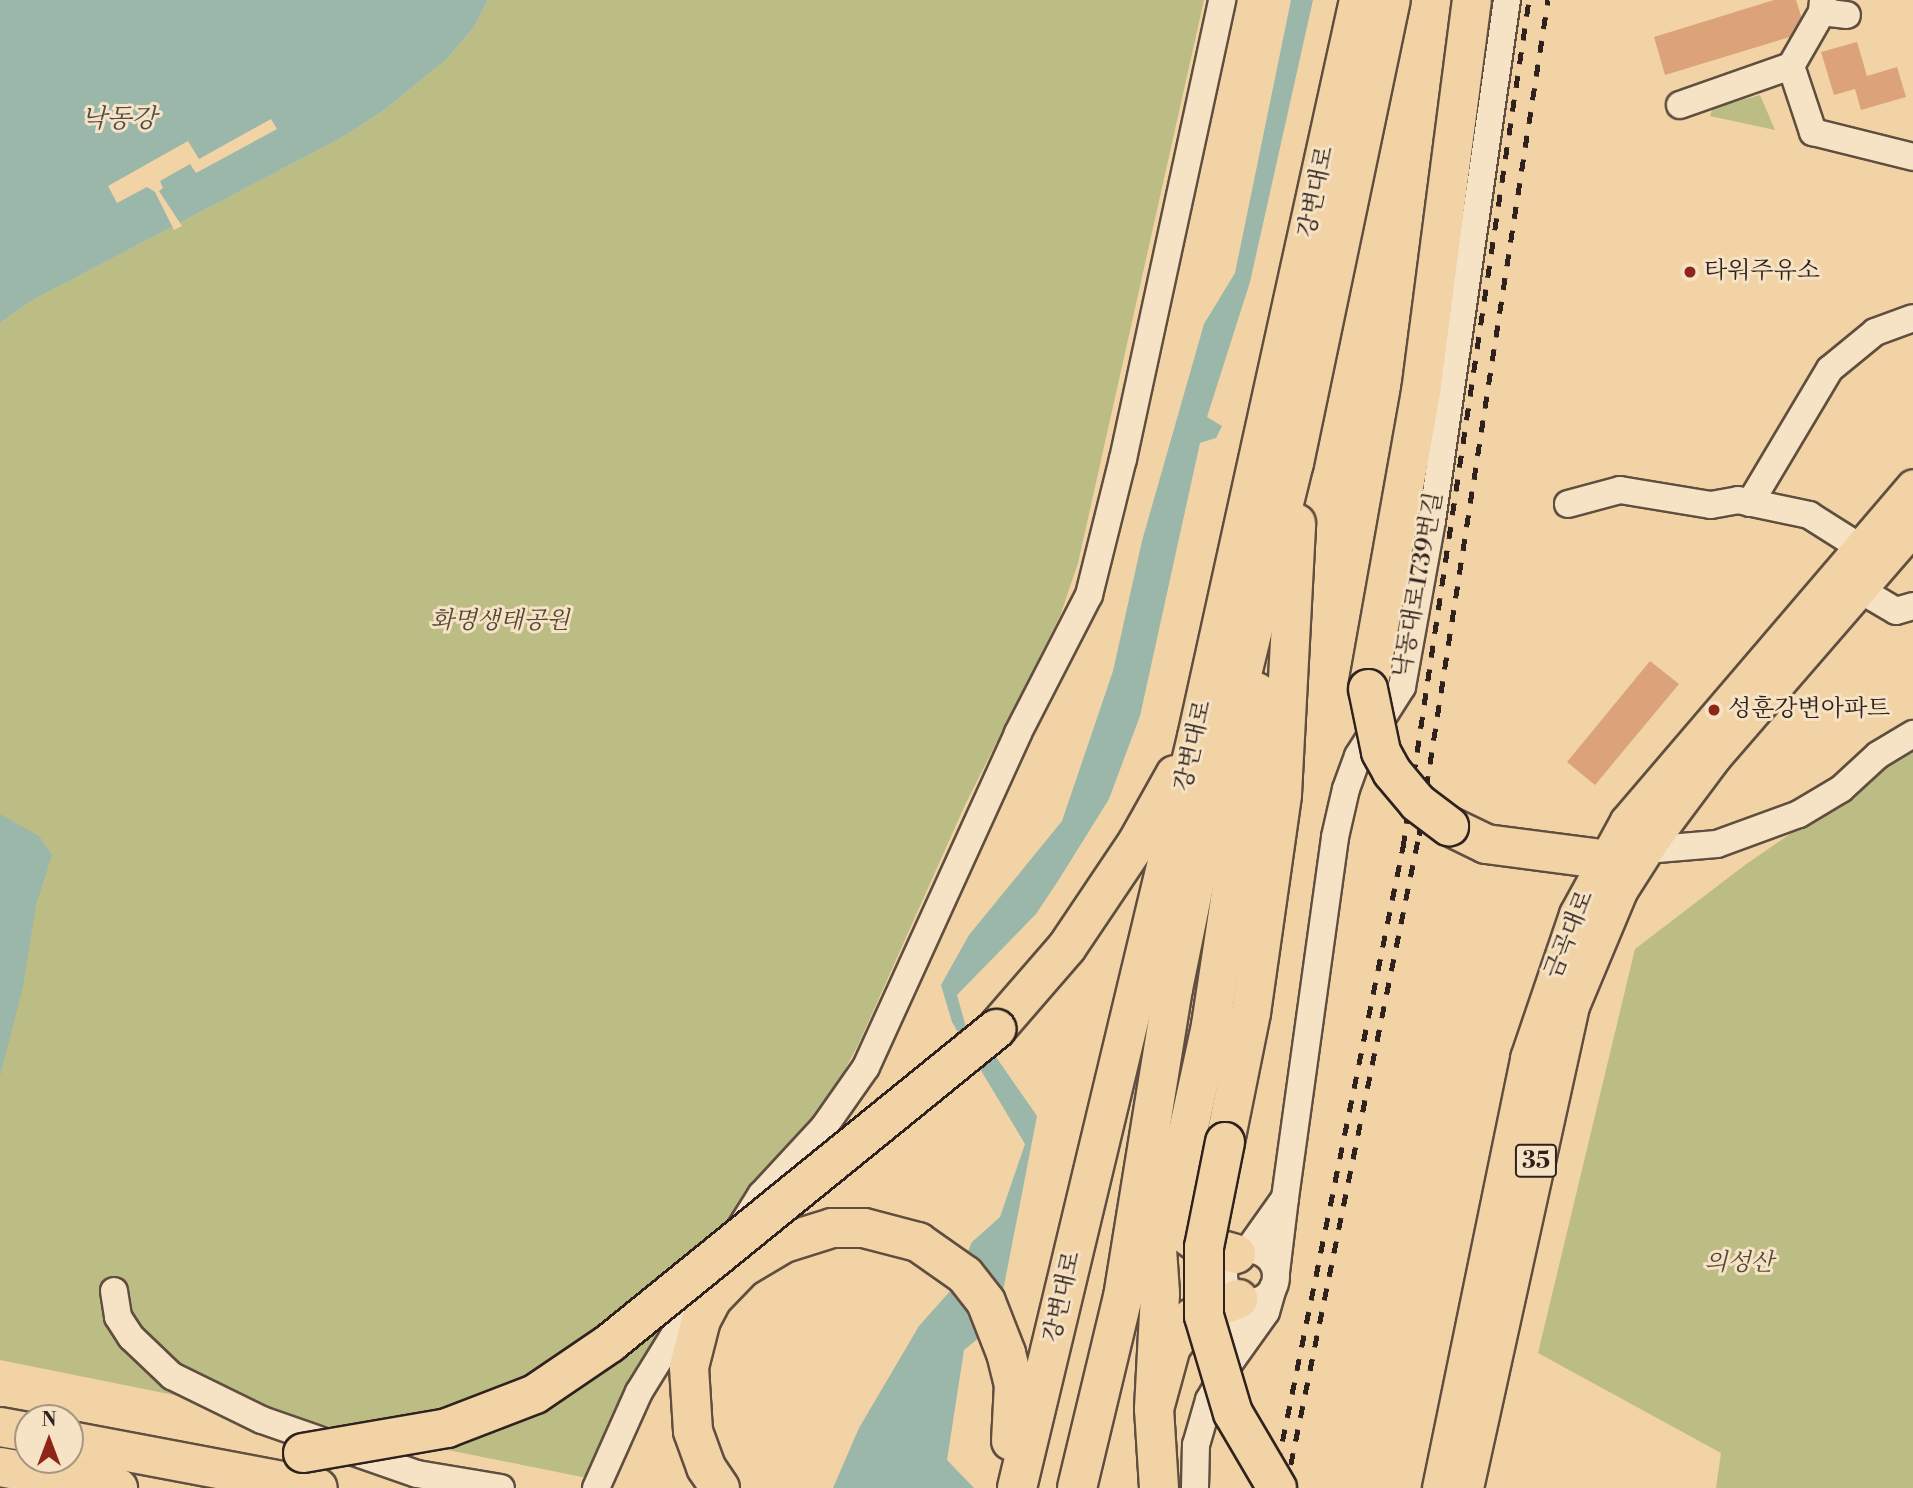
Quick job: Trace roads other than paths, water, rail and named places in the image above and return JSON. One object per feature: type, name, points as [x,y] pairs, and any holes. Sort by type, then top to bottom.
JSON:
[{"type":"highway","points":[[1472,0],[1421,392],[1368,689],[1381,752],[1392,772],[1418,803],[1450,826],[1486,844],[1602,859]]},
{"type":"highway","name":"강변대로","points":[[1077,1488],[1123,1297],[1152,1108],[1214,788],[1294,463],[1383,1]]},
{"type":"highway","name":"강변대로","points":[[1017,1488],[1197,737],[1383,1]]},
{"type":"highway","points":[[1277,1488],[1233,1413],[1214,1362],[1204,1316],[1204,1247],[1267,917],[1282,794],[1294,572],[1294,463]]},
{"type":"highway","points":[[1242,1252],[1198,1244],[1183,1231],[1173,1200],[1211,1024],[1251,759],[1257,690],[1255,621]]},
{"type":"highway","points":[[129,1452],[303,1453],[447,1429],[535,1394],[610,1343],[996,1029],[1067,947],[1137,843],[1197,737]]},
{"type":"highway","points":[[1152,1108],[1160,1293],[1154,1409],[1159,1488]]},
{"type":"highway","points":[[720,1488],[706,1467],[693,1431],[692,1346],[712,1299],[742,1268],[785,1242],[832,1228],[864,1228],[918,1242],[965,1275],[986,1302],[1006,1353],[1014,1384],[1008,1488]]},
{"type":"highway","points":[[1154,1409],[1180,1329],[1192,1318],[1257,1290]]},
{"type":"highway","points":[[84,1444],[318,1488]]},
{"type":"highway","points":[[0,1467],[68,1488]]},
{"type":"highway","points":[[0,1467],[118,1488]]},
{"type":"main road","name":"금곡대로","points":[[1439,1488],[1527,1058],[1576,914],[1602,859],[1627,821],[1858,546],[1913,486]]},
{"type":"main road","name":"금곡대로","points":[[1466,1488],[1572,1006],[1620,891],[1647,848],[1714,757],[1857,588],[1913,527]]},
{"type":"street","points":[[596,1488],[639,1392],[761,1195],[824,1127],[866,1067],[1018,733],[1089,595],[1123,459],[1222,0]]},
{"type":"street","name":"낙동대로1739번길","points":[[1195,1488],[1196,1445],[1209,1400],[1231,1361],[1257,1290],[1285,1198],[1335,837],[1358,756],[1390,712],[1402,687],[1432,522],[1507,0]]},
{"type":"street","points":[[1680,105],[1791,66],[1831,9]]},
{"type":"street","points":[[1791,66],[1813,132],[1913,157]]},
{"type":"street","points":[[1750,503],[1830,369],[1875,332],[1913,318]]},
{"type":"street","points":[[1568,504],[1620,490],[1711,505],[1750,503],[1809,515],[1858,546]]},
{"type":"street","points":[[1857,588],[1896,611],[1913,606]]},
{"type":"street","points":[[1602,859],[1647,848],[1717,844],[1799,814],[1841,789],[1878,755],[1913,734]]},
{"type":"street","points":[[1242,1252],[1267,1257],[1257,1290],[1224,1278],[1228,1263],[1242,1252],[1285,1198]]},
{"type":"street","points":[[114,1291],[118,1317],[131,1337],[172,1376],[262,1420],[417,1474],[501,1488]]},
{"type":"water","name":"낙동강","points":[[0,0],[488,0],[474,27],[447,59],[383,111],[339,139],[33,300],[0,323]]},
{"type":"water","points":[[1291,0],[1313,0],[1250,282],[1207,417],[1222,426],[1216,438],[1200,443],[1140,716],[1109,799],[1058,881],[1036,914],[957,995],[966,1027],[996,1057],[1037,1116],[1001,1301],[986,1332],[964,1350],[947,1460],[974,1488],[833,1488],[859,1428],[919,1326],[952,1289],[972,1242],[1000,1217],[1025,1144],[952,1022],[941,985],[969,935],[1062,821],[1113,671],[1142,541],[1204,324],[1235,273]]},
{"type":"water","points":[[0,814],[39,836],[52,855],[36,905],[23,987],[0,1076]]},
{"type":"railway","points":[[1273,1488],[1403,847],[1529,0]]},
{"type":"railway","points":[[1286,1488],[1419,835],[1548,0]]},
{"type":"place","name":"타워주유소","points":[[1690,272]]},
{"type":"place","name":"성훈강변아파트","points":[[1714,710]]},
{"type":"park label","name":"화명생태공원","points":[[500,622]]},
{"type":"park label","name":"의성산","points":[[1739,1264]]}]
